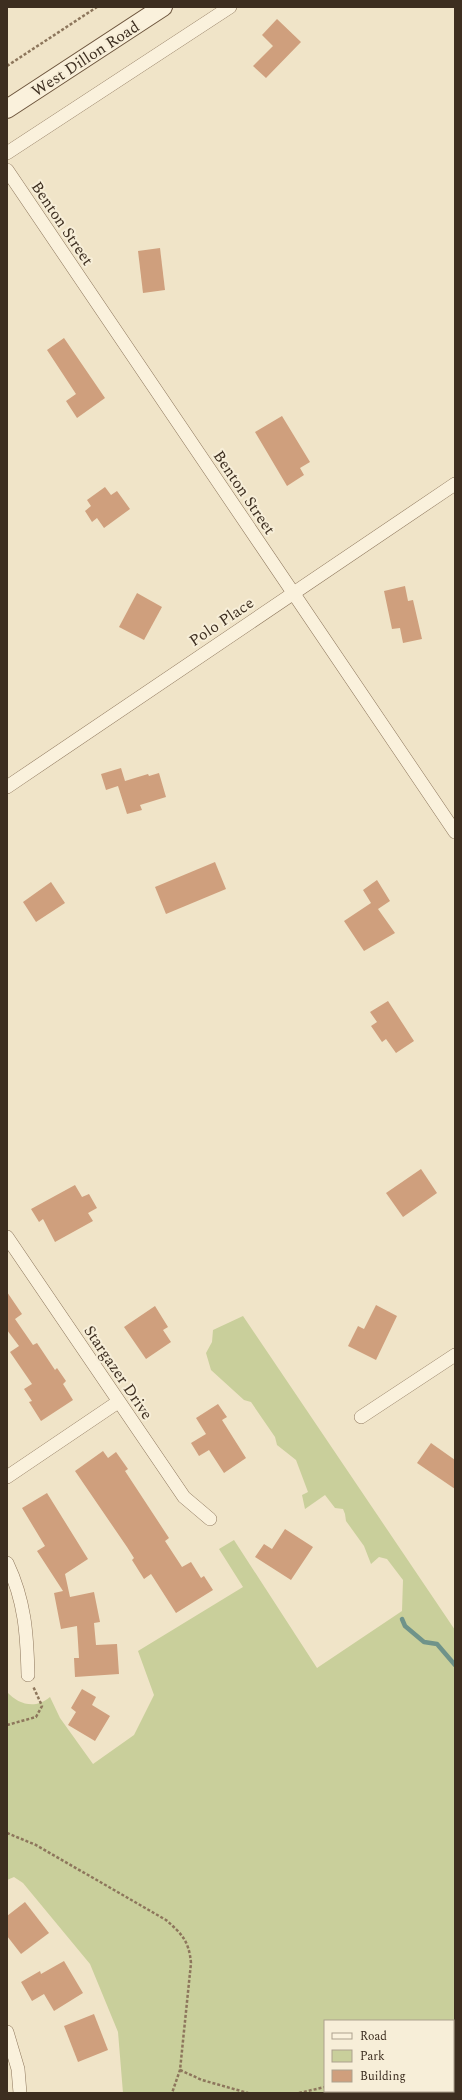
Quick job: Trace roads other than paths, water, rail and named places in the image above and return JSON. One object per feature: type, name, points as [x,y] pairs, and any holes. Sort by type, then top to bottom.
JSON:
[{"type":"main road","name":"West Dillon Road","points":[[7,109],[164,7]]},
{"type":"street","points":[[7,153],[230,7]]},
{"type":"street","name":"Benton Street","points":[[7,170],[455,832]]},
{"type":"street","name":"Polo Place","points":[[7,787],[455,484]]},
{"type":"street","name":"Stargazer Drive","points":[[7,1237],[184,1497],[210,1519]]},
{"type":"street","points":[[361,1417],[455,1356]]},
{"type":"street","points":[[7,1477],[118,1402]]},
{"type":"street","points":[[7,1563],[15,1580],[23,1606],[27,1633],[28,1675]]},
{"type":"street","points":[[7,2032],[18,2069],[20,2093]]},
{"type":"waterway","points":[[402,1619],[405,1626],[424,1642],[437,1644],[455,1665]]}]
